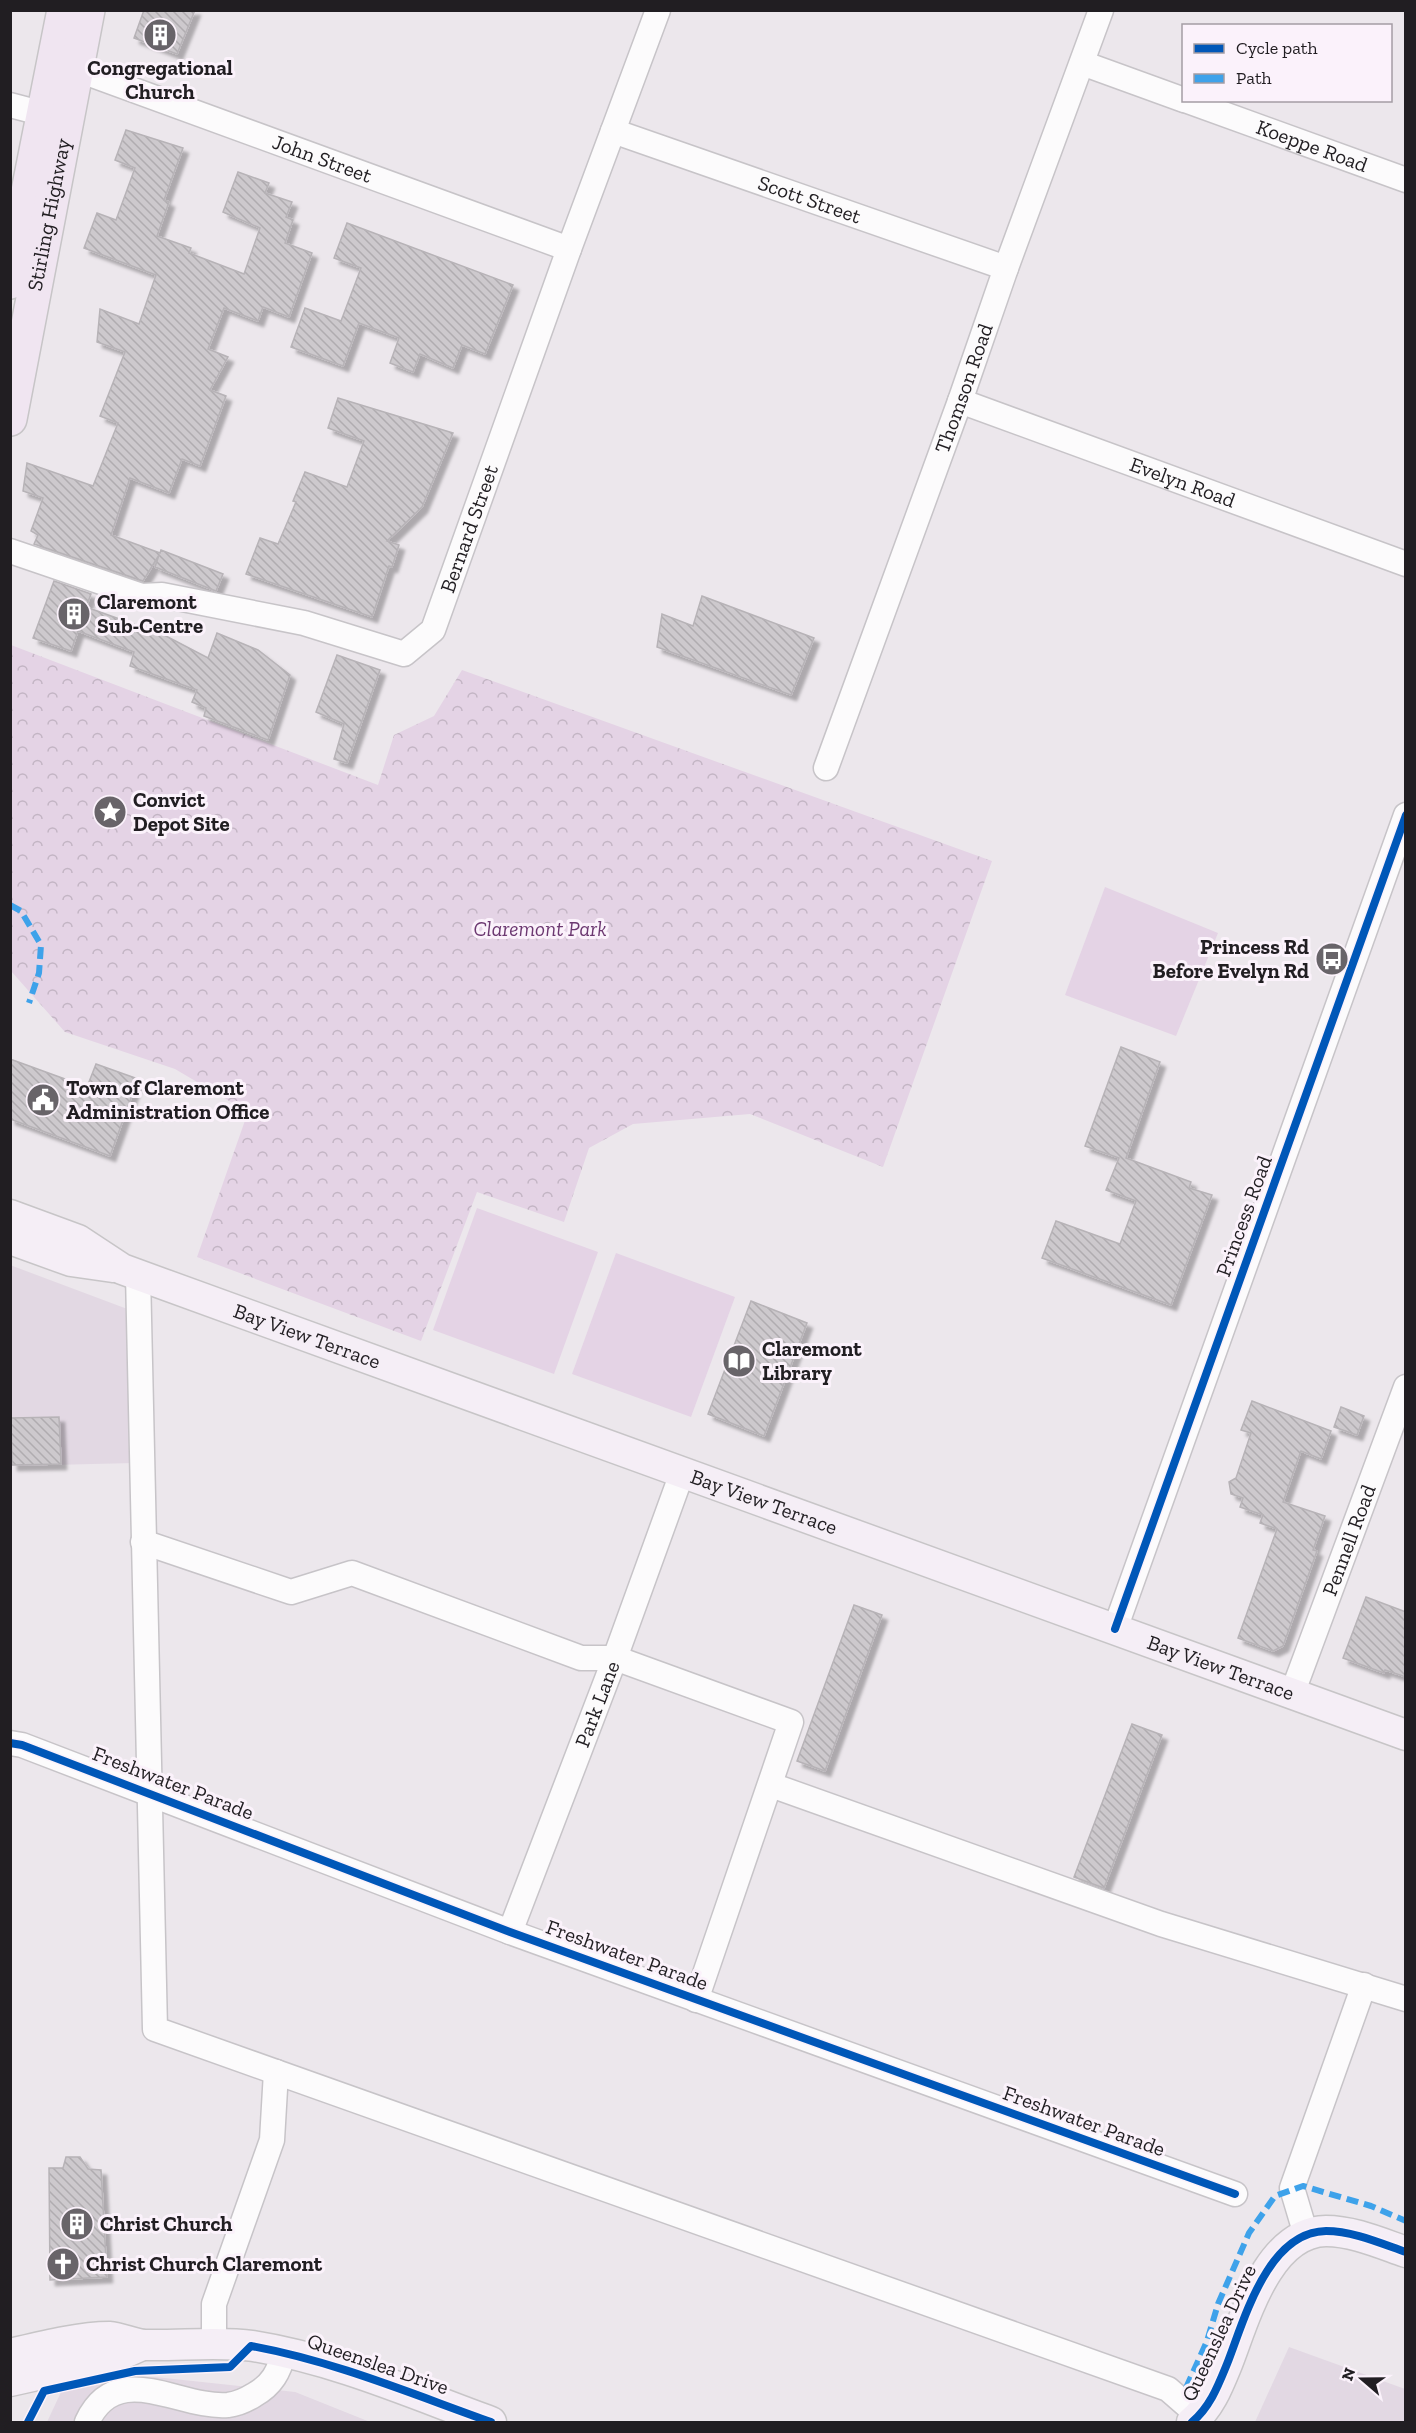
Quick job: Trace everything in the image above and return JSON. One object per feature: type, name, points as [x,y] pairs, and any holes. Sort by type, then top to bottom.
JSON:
[{"type":"highway","name":"Stirling Highway","points":[[10,282],[64,10]]},
{"type":"highway","name":"Stirling Highway","points":[[10,419],[88,10]]},
{"type":"main road","name":"Bay View Terrace","points":[[10,1215],[78,1240],[130,1271]]},
{"type":"main road","name":"Bay View Terrace","points":[[10,1239],[71,1261],[130,1271],[1406,1735]]},
{"type":"main road","points":[[1306,2235],[1323,2231],[1342,2232],[1406,2252]]},
{"type":"main road","name":"Queenslea Drive","points":[[1195,2419],[1214,2395],[1267,2271],[1285,2248],[1306,2235]]},
{"type":"main road","name":"Queenslea Drive","points":[[10,2354],[41,2346],[110,2337],[142,2345],[214,2343],[251,2346],[284,2352],[344,2369],[491,2422]]},
{"type":"main road","name":"Queenslea Drive","points":[[10,2381],[113,2358],[142,2345]]},
{"type":"street","name":"Bernard Street","points":[[10,551],[142,596],[162,594],[304,623],[404,654],[433,630],[569,249],[658,10]]},
{"type":"street","name":"Thomson Road","points":[[826,768],[1101,10]]},
{"type":"street","name":"Koeppe Road","points":[[1082,63],[1182,99]]},
{"type":"street","name":"John Street","points":[[76,69],[569,249]]},
{"type":"street","name":"Koeppe Road","points":[[1190,102],[1406,180]]},
{"type":"street","points":[[10,105],[44,114]]},
{"type":"street","name":"Scott Street","points":[[614,131],[1006,268]]},
{"type":"street","name":"Evelyn Road","points":[[960,402],[1406,564]]},
{"type":"street","name":"Princess Road","points":[[1115,1629],[1406,815]]},
{"type":"street","points":[[130,1271],[143,1542],[155,2028],[1168,2389],[1195,2419]]},
{"type":"street","name":"Pennell Road","points":[[1292,1694],[1406,1387]]},
{"type":"street","name":"Park Lane","points":[[510,1932],[615,1658],[682,1473]]},
{"type":"street","points":[[143,1542],[291,1592],[352,1573],[581,1658],[615,1658],[791,1722],[696,2000]]},
{"type":"street","name":"Freshwater Parade","points":[[10,1743],[22,1745],[149,1792],[510,1932],[1234,2194]]},
{"type":"street","points":[[771,1785],[1161,1924],[1406,1999]]},
{"type":"street","points":[[1306,2235],[1292,2188],[1364,1985]]},
{"type":"street","points":[[214,2343],[214,2304],[272,2140],[276,2072]]},
{"type":"street","points":[[87,2422],[92,2411],[104,2397],[121,2392],[140,2390],[161,2392],[218,2404],[239,2402],[261,2391],[271,2382],[280,2371],[284,2352]]},
{"type":"shaded area","points":[[10,1265],[130,1310],[134,1463],[11,1466]]},
{"type":"shaded area","points":[[1289,2347],[1405,2389],[1405,2422],[1255,2422]]},
{"type":"shaded area","points":[[155,2377],[295,2392],[370,2422],[47,2422],[62,2390]]},
{"type":"green space","name":"Claremont Park","points":[[11,645],[378,785],[394,735],[434,716],[462,670],[992,861],[883,1167],[750,1114],[633,1124],[589,1148],[564,1222],[477,1192],[421,1341],[197,1257],[248,1112],[175,1069],[65,1032],[11,971]]},
{"type":"green space","points":[[1105,887],[1218,933],[1176,1036],[1065,995]]},
{"type":"green space","points":[[477,1208],[598,1252],[554,1374],[433,1330]]},
{"type":"green space","points":[[616,1253],[735,1297],[691,1417],[572,1374]]},
{"type":"building","name":"Congregational Church","points":[[144,10],[195,10],[177,54],[134,38]]},
{"type":"building","points":[[126,130],[183,148],[164,200],[169,202],[157,236],[191,248],[189,253],[244,274],[260,228],[223,212],[238,172],[269,183],[265,193],[292,202],[286,217],[293,220],[285,243],[312,253],[289,317],[263,307],[258,321],[224,308],[208,349],[228,357],[210,390],[226,396],[200,466],[182,459],[169,493],[130,478],[111,535],[160,553],[161,550],[223,574],[216,591],[155,567],[159,555],[143,581],[34,544],[38,535],[31,531],[43,498],[23,491],[27,463],[93,486],[118,423],[100,416],[125,352],[97,342],[100,309],[139,324],[156,275],[84,248],[97,213],[116,220],[135,168],[115,160]]},
{"type":"building","points":[[347,223],[513,285],[485,354],[462,345],[453,368],[420,354],[413,372],[390,363],[399,338],[359,323],[343,366],[291,347],[305,308],[341,321],[361,268],[334,258]]},
{"type":"building","points":[[338,398],[453,433],[422,507],[387,541],[399,545],[392,567],[389,566],[372,617],[246,574],[260,538],[278,544],[296,502],[293,501],[305,472],[347,487],[364,441],[328,428]]},
{"type":"building","points":[[54,581],[91,594],[86,607],[164,635],[208,658],[217,633],[258,650],[290,675],[268,740],[204,716],[206,708],[192,702],[197,690],[130,666],[134,652],[78,631],[71,651],[33,638]]},
{"type":"building","points":[[702,596],[814,638],[791,695],[657,647],[662,614],[693,626]]},
{"type":"building","points":[[337,655],[380,670],[347,763],[334,759],[344,724],[316,712]]},
{"type":"building","points":[[1121,1047],[1160,1062],[1126,1158],[1191,1182],[1189,1188],[1212,1195],[1171,1305],[1042,1258],[1056,1221],[1120,1244],[1136,1201],[1106,1190],[1119,1158],[1085,1146]]},
{"type":"building","points":[[10,1059],[87,1087],[96,1064],[138,1079],[110,1156],[10,1119]]},
{"type":"building","points":[[751,1301],[807,1323],[764,1436],[708,1414]]},
{"type":"building","points":[[1252,1401],[1331,1431],[1321,1459],[1301,1451],[1283,1502],[1325,1516],[1313,1550],[1317,1551],[1283,1646],[1273,1651],[1238,1638],[1277,1529],[1260,1523],[1263,1515],[1240,1507],[1243,1498],[1231,1494],[1229,1482],[1236,1478],[1251,1433],[1241,1430]]},
{"type":"building","points":[[1341,1407],[1364,1416],[1357,1435],[1334,1427]]},
{"type":"building","points":[[59,1417],[61,1464],[12,1465],[11,1418]]},
{"type":"building","points":[[1366,1597],[1406,1612],[1406,1677],[1385,1670],[1384,1673],[1343,1658]]},
{"type":"building","points":[[854,1605],[882,1615],[825,1771],[797,1761]]},
{"type":"building","points":[[1132,1724],[1162,1735],[1104,1888],[1074,1877]]},
{"type":"building","name":"Christ Church","points":[[66,2157],[80,2157],[88,2169],[101,2170],[107,2277],[50,2280],[49,2168],[63,2168]]},
{"type":"marked path","points":[[10,905],[21,911],[41,945],[39,973],[29,1003]]},
{"type":"marked path","points":[[1186,2388],[1207,2341],[1218,2304],[1249,2233],[1275,2196],[1303,2186],[1371,2206],[1406,2221]]},
{"type":"cycle path","points":[[1115,1629],[1406,815]]},
{"type":"cycle path","points":[[10,1743],[22,1745],[510,1932],[1235,2194]]},
{"type":"cycle path","points":[[1192,2422],[1204,2410],[1217,2388],[1250,2303],[1261,2282],[1273,2262],[1288,2246],[1306,2235],[1326,2231],[1356,2235],[1406,2252]]},
{"type":"cycle path","points":[[28,2422],[44,2391],[135,2371],[230,2367],[251,2346],[343,2369],[491,2422]]},
{"type":"place","name":"Congregational Church","points":[[160,35]]},
{"type":"place","name":"Claremont Sub-Centre","points":[[74,614]]},
{"type":"place","name":"Convict Depot Site","points":[[110,812]]},
{"type":"place","name":"Princess Rd Before Evelyn Rd","points":[[1332,959]]},
{"type":"place","name":"Town of Claremont Administration Office","points":[[43,1100]]},
{"type":"place","name":"Claremont Library","points":[[739,1361]]},
{"type":"place","name":"Christ Church","points":[[77,2224]]},
{"type":"place","name":"Christ Church Claremont","points":[[63,2264]]}]
